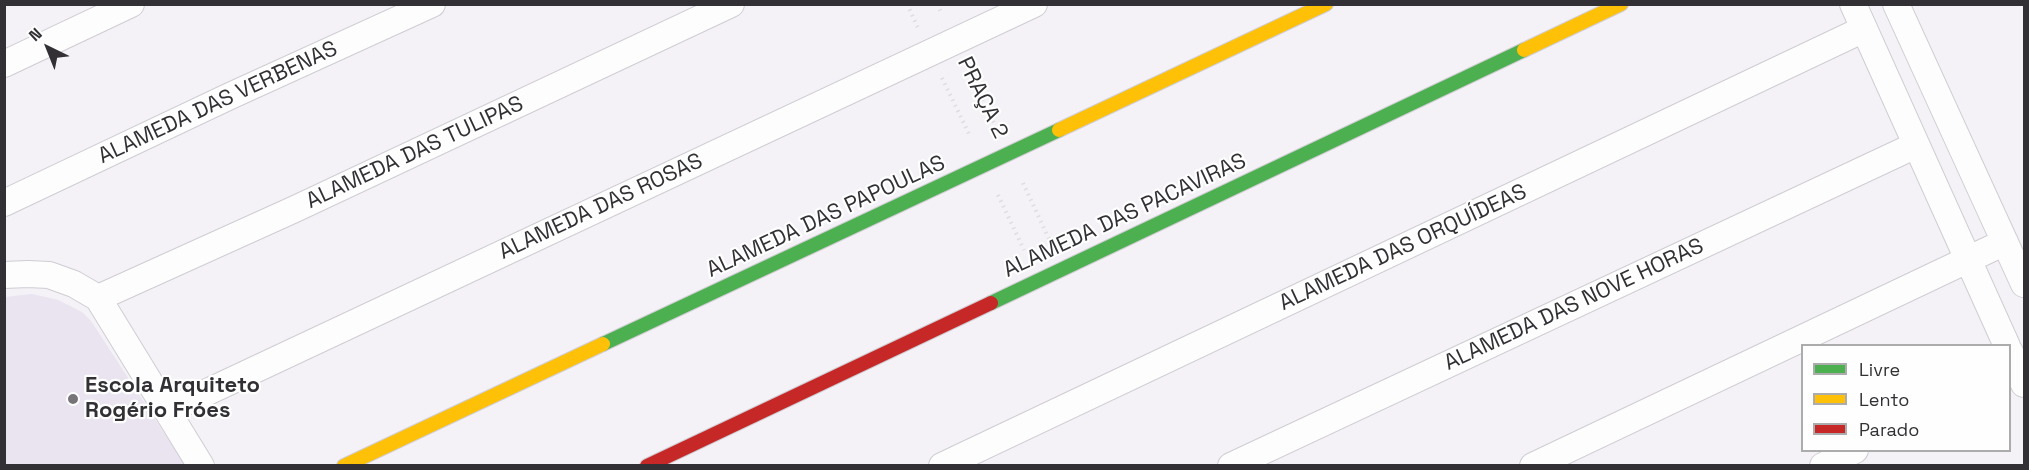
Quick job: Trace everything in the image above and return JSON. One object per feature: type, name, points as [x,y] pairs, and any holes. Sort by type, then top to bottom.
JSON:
[{"type":"street","points":[[4,64],[131,4]]},
{"type":"street","name":"ALAMEDA DAS VERBENAS","points":[[4,203],[432,4]]},
{"type":"street","name":"ALAMEDA DAS TULIPAS","points":[[98,298],[295,209],[731,4]]},
{"type":"street","name":"ALAMEDA DAS ROSAS","points":[[169,410],[1034,4]]},
{"type":"street","name":"ALAMEDA DAS PAPOULAS","points":[[344,465],[1326,4]]},
{"type":"street","name":"ALAMEDA DAS PACAVIRAS","points":[[647,465],[1621,4]]},
{"type":"street","points":[[1853,4],[2007,344]]},
{"type":"street","points":[[1896,4],[2025,284]]},
{"type":"street","name":"ALAMEDA DAS ORQUÍDEAS","points":[[942,465],[1864,29]]},
{"type":"street","name":"ALAMEDA DAS NOVE HORAS","points":[[1231,465],[1916,145]]},
{"type":"street","points":[[1533,465],[2005,242]]},
{"type":"street","points":[[4,275],[49,275],[74,284],[98,298],[201,465]]},
{"type":"street","points":[[1823,465],[1851,452]]},
{"type":"path","name":"PRAÇA 2","points":[[955,41],[1064,269]]},
{"type":"path","name":"PRAÇA 2","points":[[929,54],[1038,281]]},
{"type":"shaded area","name":"Escola Arquiteto Rogério Fróes","points":[[32,294],[58,300],[82,312],[91,321],[185,465],[5,465],[5,297]]},
{"type":"traffic: fast","points":[[991,303],[1524,50]]},
{"type":"traffic: fast","points":[[603,344],[1059,130]]},
{"type":"traffic: slow","points":[[1059,130],[1326,4]]},
{"type":"traffic: slow","points":[[1524,50],[1621,4]]},
{"type":"traffic: slow","points":[[344,466],[603,344]]},
{"type":"traffic: jam","points":[[647,466],[991,303]]},
{"type":"place","name":"Escola Arquiteto Rogério Fróes","points":[[73,399]]}]
